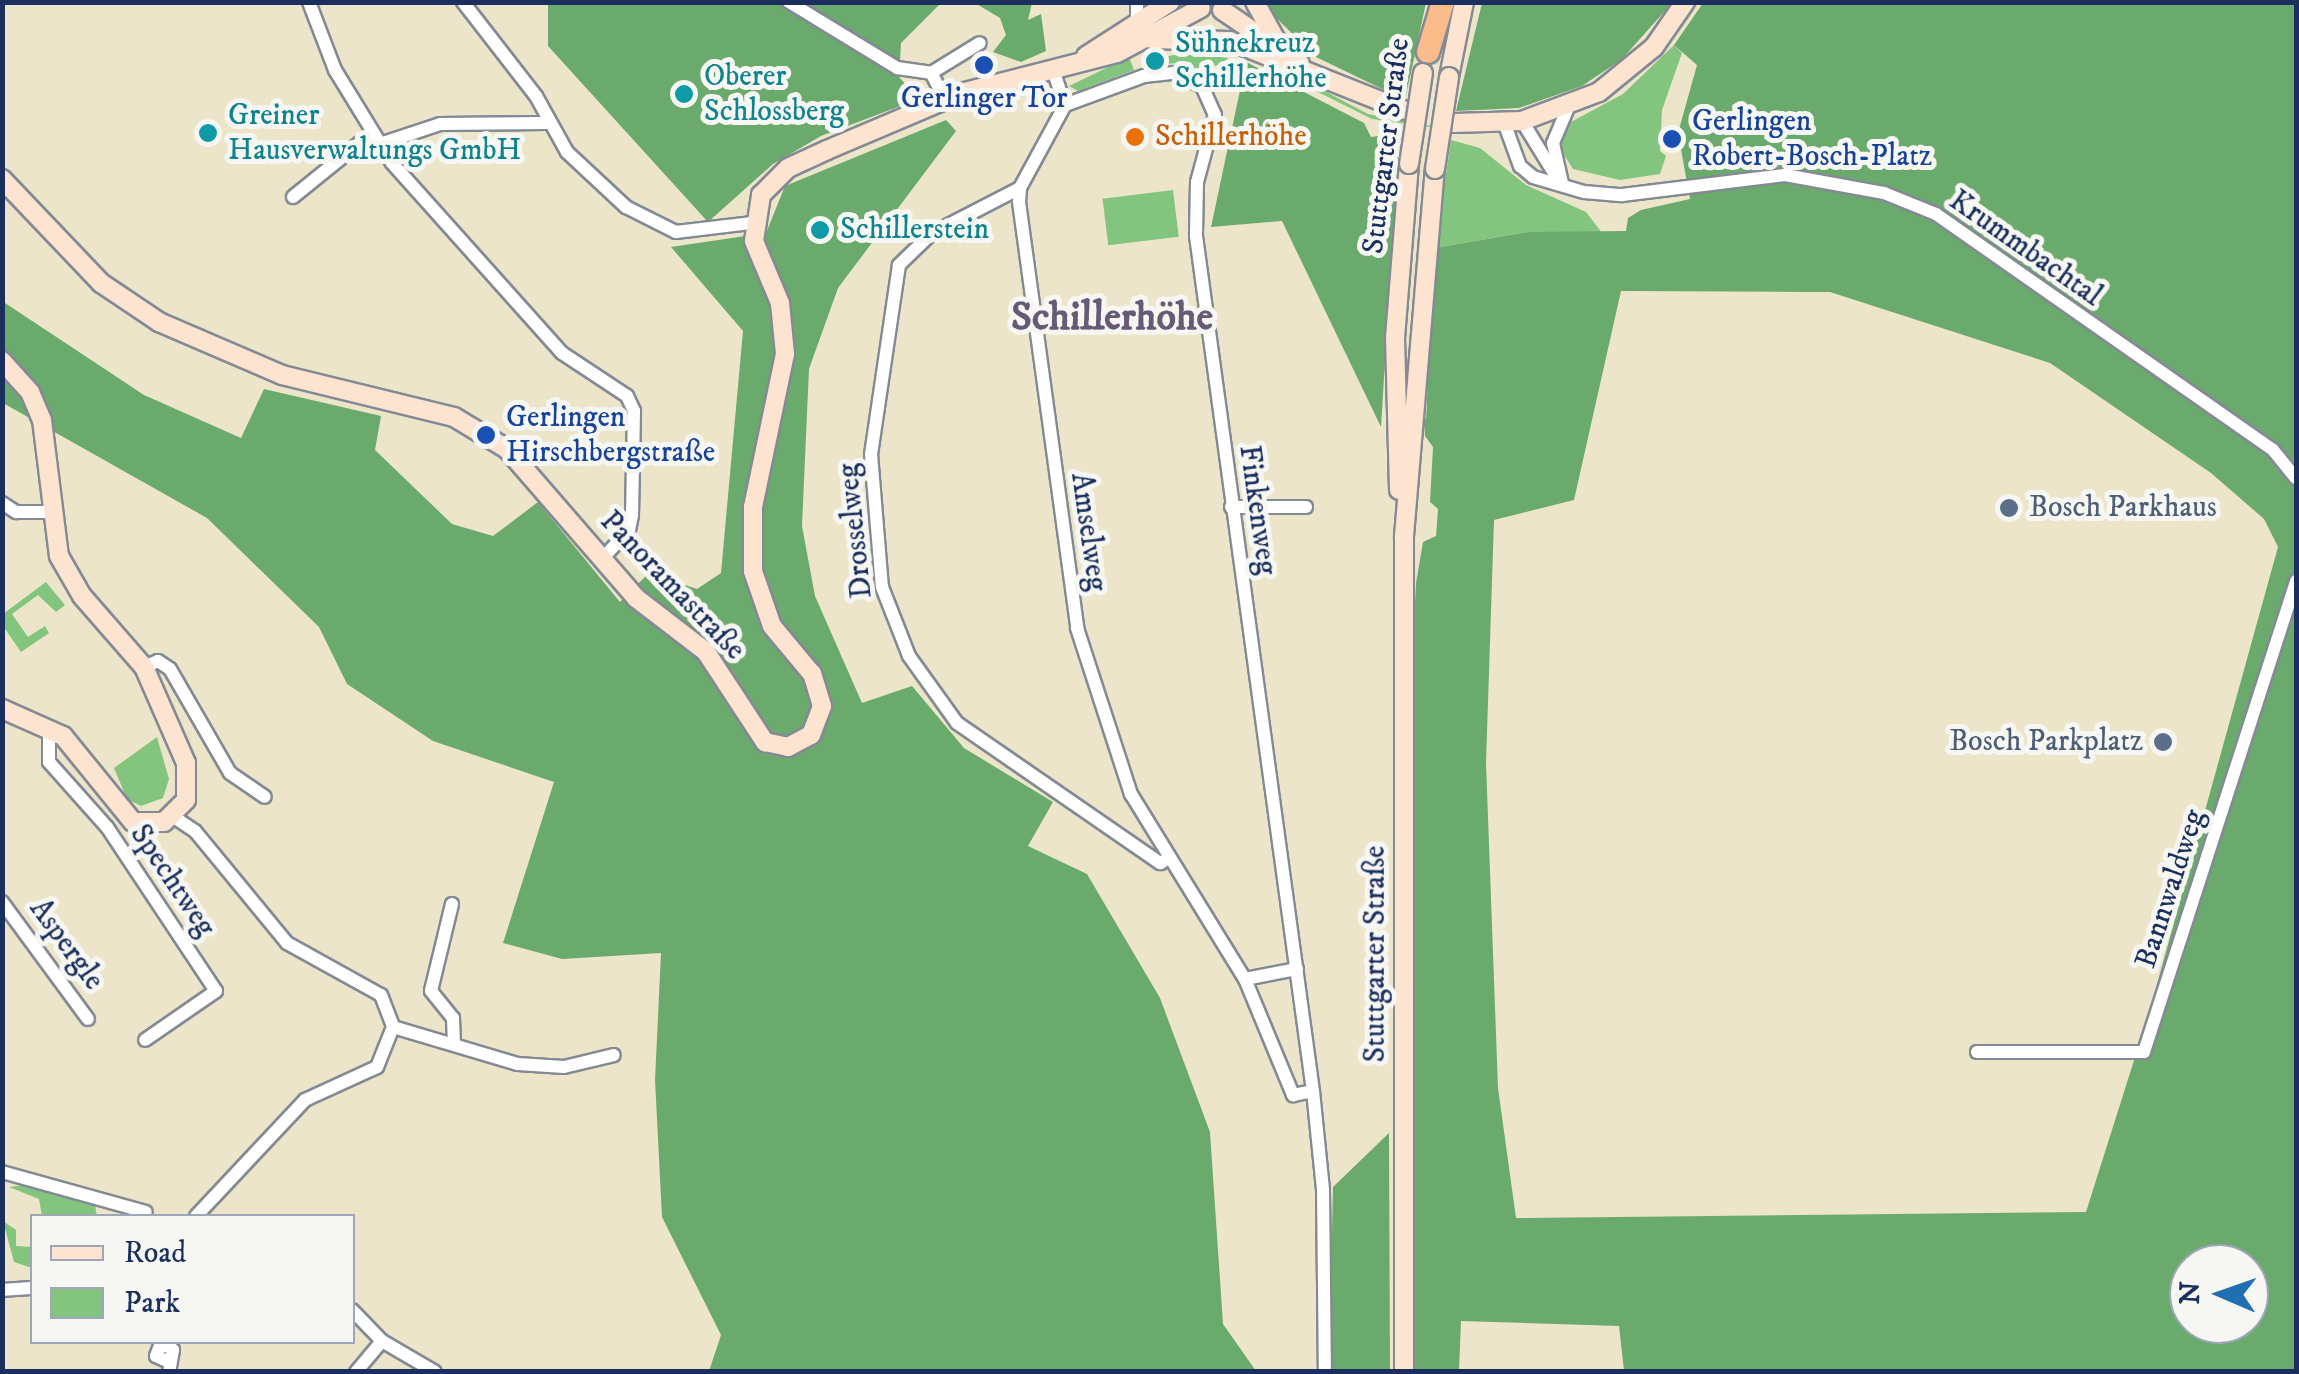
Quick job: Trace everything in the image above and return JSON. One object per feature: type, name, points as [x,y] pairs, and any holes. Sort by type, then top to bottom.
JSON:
[{"type":"highway","points":[[1426,62],[1444,2]]},
{"type":"main road","points":[[1141,32],[1170,2]]},
{"type":"main road","points":[[1255,2],[1278,42]]},
{"type":"main road","name":"Stuttgarter Straße","points":[[1404,1372],[1404,536],[1395,359],[1409,164],[1433,2]]},
{"type":"main road","name":"Stuttgarter Straße","points":[[1404,536],[1434,168],[1464,2]]},
{"type":"main road","points":[[1454,123],[1514,123],[1568,106],[1632,68],[1685,2]]},
{"type":"main road","points":[[752,223],[761,195],[788,168],[945,100],[1086,56],[1197,5],[1230,6],[1278,42],[1306,70]]},
{"type":"main road","points":[[1141,32],[1230,41],[1403,110]]},
{"type":"main road","name":"Panoramastraße","points":[[2,179],[101,284],[159,322],[272,372],[454,417],[486,435],[526,465],[636,598],[706,652],[765,742],[796,745],[818,726],[818,686],[772,626],[752,572],[753,507],[785,338],[752,223]]},
{"type":"main road","points":[[2,361],[39,407],[60,556],[78,592],[144,666],[188,774],[186,800],[174,816],[154,825],[125,818],[78,749],[49,729],[2,708]]},
{"type":"street","points":[[308,2],[334,70],[376,139],[562,353],[627,396],[634,411],[632,516],[630,530],[606,566]]},
{"type":"street","points":[[463,2],[536,96],[546,123],[589,174],[660,227],[699,233],[752,223]]},
{"type":"street","points":[[789,2],[897,68],[931,73],[980,42]]},
{"type":"street","points":[[1137,2],[1141,32]]},
{"type":"street","points":[[1020,188],[1065,105],[1052,67]]},
{"type":"street","name":"Finkenweg","points":[[1065,105],[1174,72],[1196,81],[1212,104],[1216,127],[1197,182],[1195,211],[1231,507],[1313,1091]]},
{"type":"street","points":[[931,73],[945,100]]},
{"type":"street","points":[[1562,183],[1554,143],[1568,106]]},
{"type":"street","points":[[293,197],[376,139],[440,124],[546,123]]},
{"type":"street","points":[[1514,123],[1562,183]]},
{"type":"street","name":"Krummbachtal","points":[[1514,123],[1520,166],[1544,183],[1622,194],[1785,174],[1884,192],[1936,214],[2273,450],[2296,478]]},
{"type":"street","name":"Drosselweg","points":[[1020,188],[921,240],[899,265],[871,454],[882,587],[909,656],[957,723],[1160,862],[1169,858]]},
{"type":"street","name":"Amselweg","points":[[1020,188],[1077,628],[1131,794],[1245,978],[1293,1095],[1313,1091]]},
{"type":"street","points":[[2,503],[16,512],[53,512]]},
{"type":"street","points":[[1231,507],[1306,507]]},
{"type":"street","name":"Bannwaldweg","points":[[1977,1052],[2144,1052],[2296,581]]},
{"type":"street","points":[[144,666],[158,661],[170,669],[230,773],[265,798]]},
{"type":"street","name":"Spechtweg","points":[[49,729],[49,762],[118,843],[216,991],[144,1040]]},
{"type":"street","points":[[174,816],[195,831],[287,943],[381,996],[393,1026],[377,1066],[305,1100],[202,1214]]},
{"type":"street","name":"Aspergle","points":[[2,902],[88,1019]]},
{"type":"street","points":[[452,904],[430,991],[454,1018],[454,1044]]},
{"type":"street","points":[[1245,978],[1297,969]]},
{"type":"street","points":[[393,1026],[537,1066],[578,1066],[614,1055]]},
{"type":"street","points":[[1313,1091],[1323,1190],[1325,1372]]},
{"type":"street","points":[[2,1172],[146,1212]]},
{"type":"street","points":[[2,1290],[30,1288]]},
{"type":"street","points":[[355,1313],[382,1341],[435,1372]]},
{"type":"street","points":[[356,1372],[382,1341]]},
{"type":"green space","points":[[1482,2],[1672,3],[1622,59],[1582,86],[1519,108],[1456,111]]},
{"type":"green space","points":[[548,3],[941,3],[901,43],[899,77],[919,99],[821,136],[773,164],[708,222],[548,46]]},
{"type":"green space","points":[[975,3],[1032,3],[1028,20],[1041,14],[1046,51],[1021,62],[993,52],[1006,35],[1000,18]]},
{"type":"green space","points":[[1261,3],[1426,3],[1405,100],[1316,57]]},
{"type":"green space","points":[[1703,3],[2296,3],[2296,1371],[1624,1371],[1619,1326],[1461,1321],[1459,1371],[1414,1372],[1411,681],[1416,583],[1423,542],[1436,536],[1438,509],[1430,502],[1433,447],[1425,436],[1423,410],[1426,419],[1435,248],[1528,232],[1626,231],[1628,218],[1641,210],[1690,199],[1678,133],[1697,65],[1674,45]],"holes":[[[1621,291],[1830,292],[2050,363],[2211,473],[2264,519],[2278,547],[2149,1013],[2086,1212],[1516,1218],[1498,1088],[1486,763],[1494,520],[1574,500]]]},
{"type":"green space","points":[[1190,41],[1234,51],[1188,44],[1135,49]]},
{"type":"green space","points":[[1674,45],[1682,53],[1662,110],[1660,151],[1666,156],[1660,174],[1620,180],[1573,169],[1559,147],[1569,123],[1623,94]]},
{"type":"green space","points":[[1237,51],[1258,56],[1368,114],[1458,131],[1372,119]]},
{"type":"green space","points":[[1187,53],[1246,62],[1234,70],[1221,64],[1197,71],[1177,63],[1147,66],[1143,60]]},
{"type":"green space","points":[[1129,57],[1134,70],[1078,91],[1069,86]]},
{"type":"green space","points":[[1246,62],[1364,123],[1371,137],[1399,133],[1381,427],[1282,221],[1211,227]]},
{"type":"green space","points":[[946,120],[956,131],[838,288],[809,369],[802,526],[815,596],[862,703],[912,686],[964,748],[1053,802],[1028,846],[1087,874],[1160,998],[1210,1132],[1223,1324],[1256,1371],[709,1371],[721,1335],[662,1217],[655,1080],[661,953],[562,959],[503,943],[554,782],[433,741],[347,684],[319,627],[207,518],[3,403],[2,301],[144,395],[241,438],[264,389],[381,416],[375,450],[452,524],[493,536],[538,502],[620,602],[660,562],[673,581],[697,589],[721,573],[743,331],[671,247],[766,233],[785,186]]},
{"type":"green space","points":[[1451,140],[1480,148],[1526,185],[1586,212],[1603,234],[1528,232],[1435,248]]},
{"type":"green space","points":[[1173,190],[1179,237],[1108,245],[1103,199]]},
{"type":"green space","points":[[46,582],[65,605],[56,612],[38,595],[12,614],[28,637],[45,626],[49,633],[21,652],[3,626],[3,614]]},
{"type":"green space","points":[[157,737],[169,779],[163,798],[141,806],[127,799],[114,768]]},
{"type":"green space","points":[[1389,1133],[1390,1371],[1329,1372],[1333,1187]]},
{"type":"green space","points":[[25,1185],[82,1197],[95,1205],[97,1214],[42,1214],[39,1199],[9,1187]]},
{"type":"green space","points":[[3,1221],[16,1230],[16,1246],[30,1247],[30,1267],[14,1262]]},
{"type":"place","name":"Sühnekreuz Schillerhöhe","points":[[1155,61]]},
{"type":"place","name":"Gerlinger Tor","points":[[984,65]]},
{"type":"place","name":"Oberer Schlossberg","points":[[684,94]]},
{"type":"place","name":"Greiner Hausverwaltungs GmbH","points":[[208,133]]},
{"type":"place","name":"Schillerhöhe","points":[[1135,137]]},
{"type":"place","name":"Gerlingen Robert-Bosch-Platz","points":[[1672,139]]},
{"type":"place","name":"Schillerstein","points":[[820,230]]},
{"type":"place","name":"Gerlingen Hirschbergstraße","points":[[486,435]]},
{"type":"place","name":"Bosch Parkhaus","points":[[2009,508]]},
{"type":"place","name":"Bosch Parkplatz","points":[[2163,742]]},
{"type":"district","name":"Schillerhöhe","points":[[1112,318]]}]
